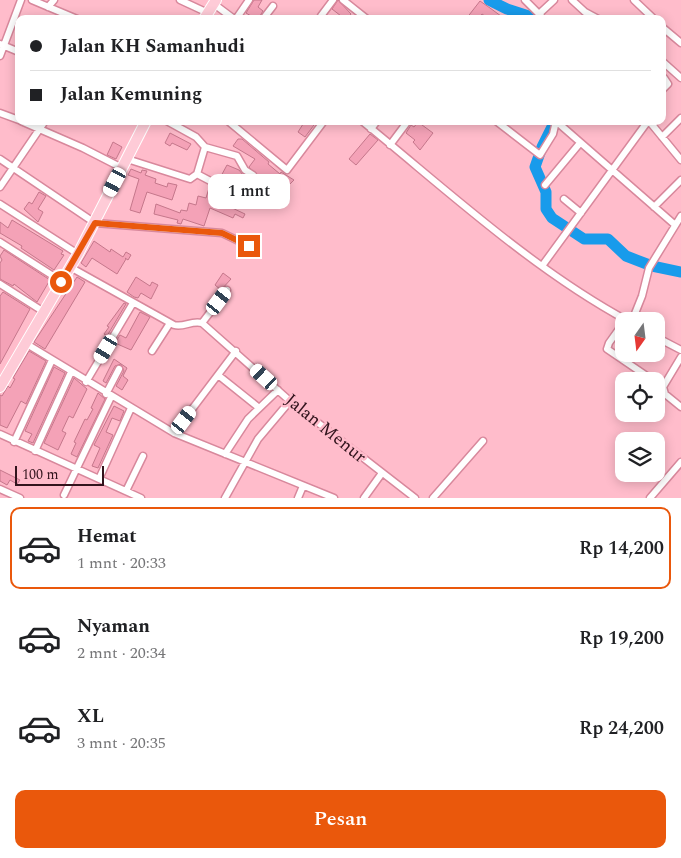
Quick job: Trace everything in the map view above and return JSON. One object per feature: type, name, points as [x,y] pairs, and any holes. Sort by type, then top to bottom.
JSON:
[{"type":"main road","points":[[0,387],[4,371],[25,343],[78,254],[144,125]]},
{"type":"street","points":[[0,56],[2,45],[21,0]]},
{"type":"street","points":[[32,0],[67,15]]},
{"type":"street","points":[[48,7],[54,0]]},
{"type":"street","points":[[180,0],[225,15]]},
{"type":"street","points":[[238,15],[249,0]]},
{"type":"street","points":[[322,15],[333,0]]},
{"type":"street","points":[[343,0],[352,3],[363,15]]},
{"type":"street","points":[[525,0],[541,15]]},
{"type":"street","points":[[543,15],[554,0]]},
{"type":"street","points":[[572,0],[591,15]]},
{"type":"street","points":[[634,0],[648,15]]},
{"type":"street","points":[[267,15],[274,6]]},
{"type":"street","points":[[666,30],[681,43]]},
{"type":"street","points":[[2,45],[15,50]]},
{"type":"street","points":[[666,65],[681,78]]},
{"type":"street","points":[[0,113],[15,119]]},
{"type":"street","points":[[662,136],[681,118]]},
{"type":"street","points":[[30,125],[125,164],[190,179],[197,174],[205,147]]},
{"type":"street","points":[[0,188],[43,125]]},
{"type":"street","points":[[174,125],[196,137],[205,147],[234,154],[245,170],[253,175]]},
{"type":"street","points":[[233,125],[287,170],[321,125]]},
{"type":"street","points":[[366,125],[542,266],[585,297],[615,315]]},
{"type":"street","points":[[371,129],[374,125]]},
{"type":"street","points":[[390,144],[405,125]]},
{"type":"street","points":[[501,125],[538,154],[553,134],[555,125]]},
{"type":"street","points":[[559,125],[674,224]]},
{"type":"street","points":[[542,266],[563,240],[611,170],[645,125]]},
{"type":"street","points":[[652,125],[681,160]]},
{"type":"street","points":[[545,185],[580,143]]},
{"type":"street","points":[[0,159],[95,223],[222,233],[249,246]]},
{"type":"street","points":[[197,174],[235,194]]},
{"type":"street","points":[[654,207],[681,180]]},
{"type":"street","points":[[564,199],[581,213]]},
{"type":"street","points":[[0,204],[78,254]]},
{"type":"street","points":[[630,312],[647,273],[674,224],[681,218]]},
{"type":"street","points":[[0,242],[61,282]]},
{"type":"street","points":[[70,267],[170,323],[181,326],[194,322],[202,323],[227,290]]},
{"type":"street","points":[[0,284],[44,312]]},
{"type":"street","points":[[86,382],[133,303]]},
{"type":"street","points":[[152,351],[170,323]]},
{"type":"street","name":"Jalan Menur","points":[[202,323],[290,401],[416,498]]},
{"type":"street","points":[[615,335],[609,342],[607,349],[615,354]]},
{"type":"street","points":[[665,342],[681,350]]},
{"type":"street","points":[[25,343],[86,382],[174,433],[334,498]]},
{"type":"street","points":[[174,433],[236,352]]},
{"type":"street","points":[[665,382],[681,357]]},
{"type":"street","points":[[14,442],[52,360]]},
{"type":"street","points":[[626,362],[640,372]]},
{"type":"street","points":[[64,495],[119,369]]},
{"type":"street","points":[[35,451],[71,372]]},
{"type":"street","points":[[218,375],[258,408]]},
{"type":"street","points":[[225,454],[258,408],[278,390]]},
{"type":"street","points":[[665,394],[681,407]]},
{"type":"street","points":[[225,498],[244,462],[262,434],[290,401]]},
{"type":"street","points":[[100,479],[131,408]]},
{"type":"street","points":[[0,434],[141,498]]},
{"type":"street","points":[[433,498],[483,441]]},
{"type":"street","points":[[126,491],[143,456]]},
{"type":"street","points":[[650,498],[680,463]]},
{"type":"street","name":"Jalan Menur","points":[[364,498],[382,473]]},
{"type":"street","points":[[298,498],[304,486]]},
{"type":"street","points":[[0,489],[20,498]]},
{"type":"building","points":[[254,0],[262,0],[258,7],[263,11],[260,15],[249,15],[246,13]]},
{"type":"building","points":[[338,0],[351,14],[340,15],[332,9]]},
{"type":"building","points":[[480,1],[499,15],[482,14],[469,15]]},
{"type":"building","points":[[302,125],[314,125],[305,137],[298,132]]},
{"type":"building","points":[[411,125],[414,127],[416,125],[422,125],[433,133],[420,150],[413,142],[415,140],[406,133]]},
{"type":"building","points":[[170,133],[191,144],[187,150],[172,143],[170,146],[165,143]]},
{"type":"building","points":[[370,134],[378,140],[356,165],[349,159]]},
{"type":"building","points":[[238,139],[242,139],[280,174],[281,172],[294,180],[287,187],[275,177],[273,180],[267,176],[263,181],[249,167],[255,159],[233,146]]},
{"type":"building","points":[[113,142],[122,147],[116,159],[107,155]]},
{"type":"building","points":[[227,165],[239,170],[243,175],[237,185],[220,178]]},
{"type":"building","points":[[131,169],[141,173],[142,170],[147,171],[145,175],[156,179],[155,183],[167,187],[168,183],[177,185],[172,200],[147,192],[140,213],[130,210],[139,179],[128,175]]},
{"type":"building","points":[[261,185],[267,189],[253,206],[247,201]]},
{"type":"building","points":[[209,188],[231,198],[228,206],[245,214],[243,218],[235,214],[233,218],[210,208],[204,226],[183,219],[181,224],[177,223],[178,220],[154,214],[156,204],[180,213],[181,210],[187,211],[189,203],[196,205],[198,196],[206,198]]},
{"type":"building","points":[[39,192],[46,196],[38,209],[43,212],[38,222],[24,209],[29,202],[32,204]]},
{"type":"building","points":[[12,220],[63,251],[61,254],[64,255],[54,270],[21,248],[22,246],[0,233],[0,222],[8,228]]},
{"type":"building","points":[[94,241],[110,252],[111,249],[123,257],[126,252],[131,255],[128,260],[125,258],[117,274],[92,258],[86,267],[81,263]]},
{"type":"building","points":[[4,250],[50,280],[37,302],[14,284],[13,286],[0,279],[0,263],[2,260],[0,256]]},
{"type":"building","points":[[223,273],[231,279],[221,290],[215,285]]},
{"type":"building","points":[[77,277],[85,282],[45,349],[34,342]]},
{"type":"building","points":[[136,277],[150,286],[152,282],[158,285],[151,299],[141,293],[138,298],[127,292]]},
{"type":"building","points":[[3,292],[30,309],[0,364],[0,296]]},
{"type":"building","points":[[124,303],[126,304],[107,336],[104,334],[109,327],[107,326]]},
{"type":"building","points":[[140,312],[150,317],[131,350],[115,343],[120,335],[126,338]]},
{"type":"building","points":[[29,351],[46,361],[26,404],[21,401],[7,428],[0,425],[0,395],[2,396],[8,386],[10,388],[15,379],[13,378]]},
{"type":"building","points":[[114,359],[127,368],[123,376],[128,380],[122,390],[116,386],[124,371],[121,364],[115,366],[106,383],[103,381]]},
{"type":"building","points":[[54,367],[65,373],[33,443],[28,441],[32,434],[25,431]]},
{"type":"building","points":[[74,378],[87,389],[73,418],[69,416],[62,431],[66,433],[58,450],[44,443]]},
{"type":"building","points":[[98,393],[105,399],[77,457],[71,454],[76,443],[74,442],[85,419],[87,420],[93,409],[91,408]]},
{"type":"building","points":[[114,406],[124,411],[120,421],[112,418],[106,432],[113,435],[98,468],[92,466],[100,448],[94,445]]},
{"type":"building","points":[[0,470],[20,480],[17,484],[10,480],[7,485],[0,481]]},
{"type":"waterway","points":[[489,0],[507,9],[526,15]]},
{"type":"waterway","points":[[553,125],[535,167],[546,192],[546,209],[552,218],[584,239],[608,239],[626,256],[652,266],[681,272]]},
{"type":"route","points":[[61,282],[95,223],[222,233],[232,236],[249,246]]}]
